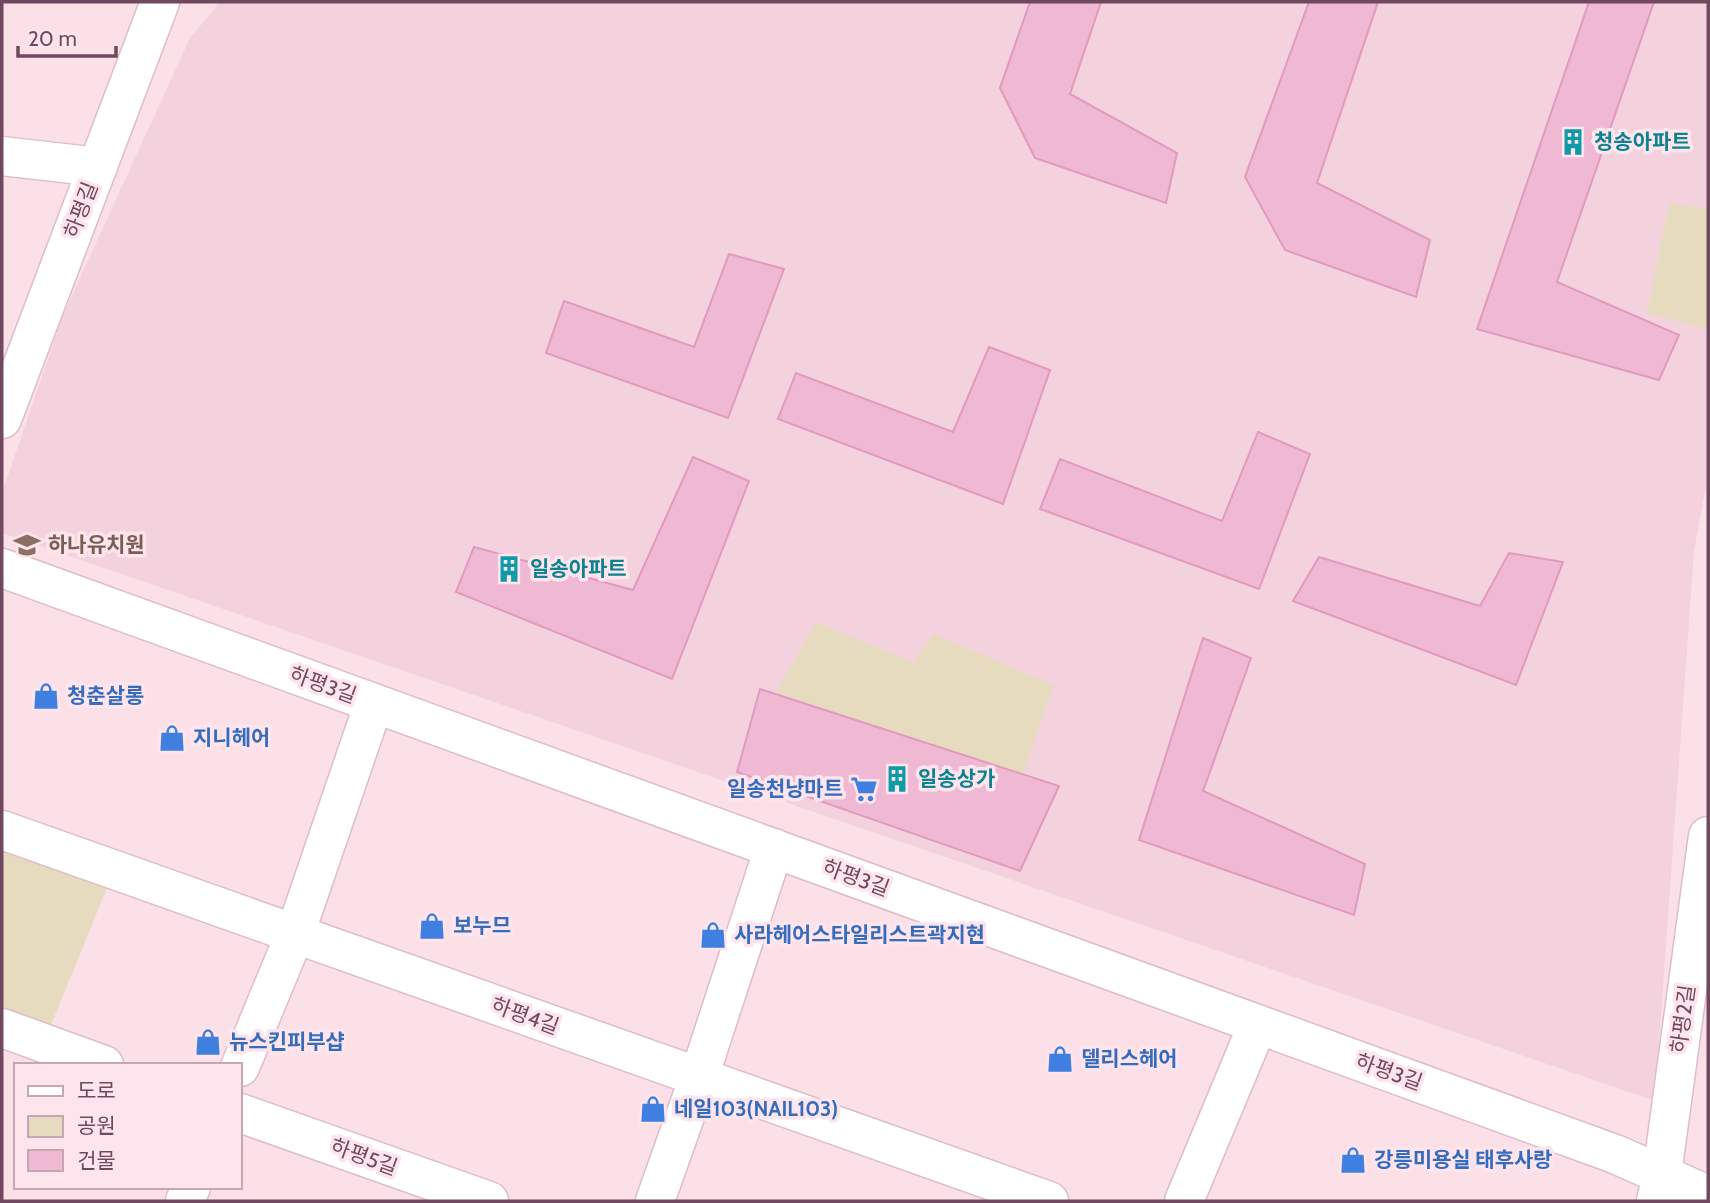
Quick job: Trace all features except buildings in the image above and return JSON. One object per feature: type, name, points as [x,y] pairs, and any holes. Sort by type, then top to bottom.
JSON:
[{"type":"street","name":"하평길","points":[[2,419],[160,2]]},
{"type":"street","points":[[2,156],[98,167]]},
{"type":"street","name":"하평3길","points":[[2,568],[1615,1154],[1658,1188],[1708,1195]]},
{"type":"street","points":[[242,1063],[295,934],[374,703]]},
{"type":"street","name":"하평4길","points":[[2,830],[1049,1201]]},
{"type":"street","name":"하평2길","points":[[1658,1188],[1708,835]]},
{"type":"street","points":[[656,1201],[774,848]]},
{"type":"street","points":[[1184,1201],[1258,1024]]},
{"type":"street","points":[[2,1028],[98,1063]]},
{"type":"street","name":"하평5길","points":[[242,1114],[489,1201]]},
{"type":"shaded area","points":[[220,2],[1708,2],[1708,475],[1694,551],[1655,1101],[2,533],[2,493],[63,315],[190,38]]},
{"type":"green space","points":[[1669,203],[1708,209],[1708,329],[1647,313]]},
{"type":"green space","points":[[816,622],[914,663],[933,634],[1054,685],[1022,777],[776,692]]},
{"type":"green space","points":[[2,844],[109,883],[49,1030],[2,1014]]},
{"type":"place","name":"청송아파트","points":[[1573,142]]},
{"type":"place","name":"하나유치원","points":[[27,545]]},
{"type":"place","name":"일송아파트","points":[[509,569]]},
{"type":"place","name":"청춘살롱","points":[[46,696]]},
{"type":"place","name":"지니헤어","points":[[172,738]]},
{"type":"place","name":"일송상가","points":[[897,779]]},
{"type":"place","name":"일송천냥마트","points":[[864,789]]},
{"type":"place","name":"보누므","points":[[432,926]]},
{"type":"place","name":"사라헤어스타일리스트곽지현","points":[[713,935]]},
{"type":"place","name":"뉴스킨피부샵","points":[[208,1042]]},
{"type":"place","name":"델리스헤어","points":[[1060,1059]]},
{"type":"place","name":"네일103(NAIL103)","points":[[653,1109]]},
{"type":"place","name":"강릉미용실 태후사랑","points":[[1353,1160]]}]
